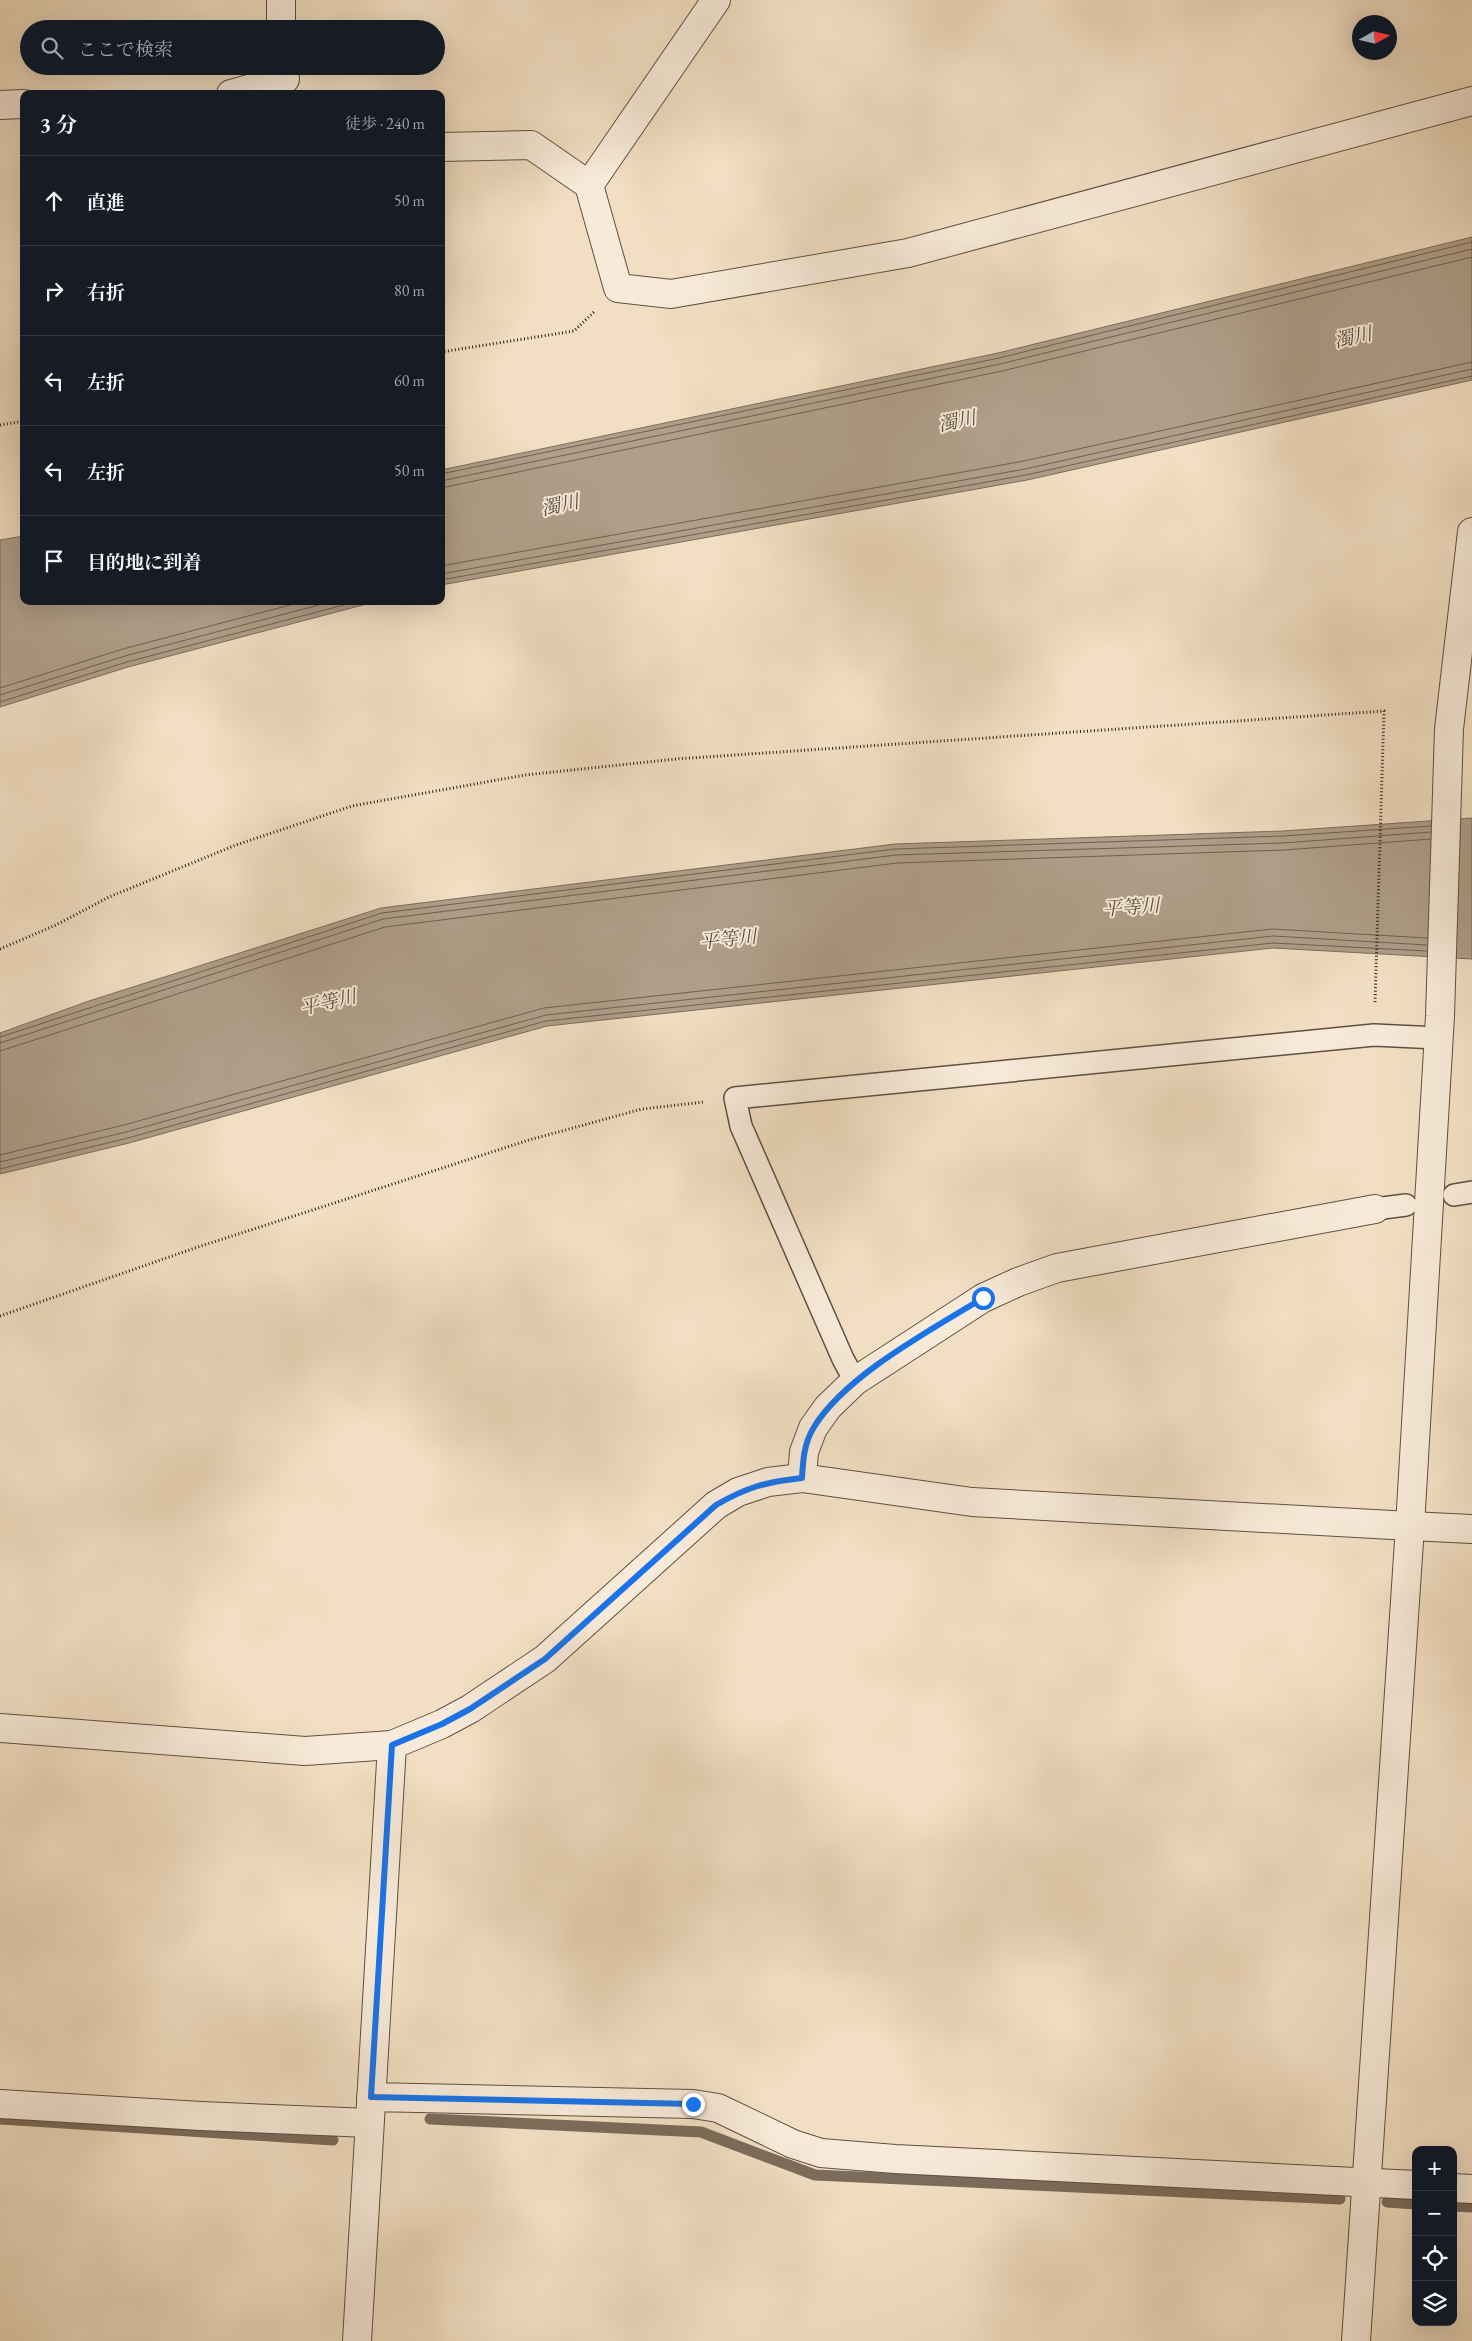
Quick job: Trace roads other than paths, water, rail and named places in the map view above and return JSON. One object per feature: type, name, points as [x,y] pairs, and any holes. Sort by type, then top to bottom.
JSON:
[{"type":"street","points":[[281,0],[281,20]]},
{"type":"street","points":[[589,185],[716,0]]},
{"type":"street","points":[[248,90],[290,80]]},
{"type":"street","points":[[445,147],[531,145],[589,185],[618,288],[671,294],[908,252],[1472,101]]},
{"type":"street","points":[[0,105],[20,104]]},
{"type":"street","points":[[1356,2341],[1410,1526],[1439,1027],[1449,729],[1470,539]]},
{"type":"street","points":[[802,1478],[804,1452],[813,1428],[828,1407],[855,1381],[983,1298],[1018,1282],[1057,1268],[1375,1209]]},
{"type":"street","points":[[0,1728],[305,1751],[392,1745],[442,1724],[470,1709],[545,1659],[716,1505],[738,1492],[768,1482],[802,1478],[972,1502],[1472,1529]]},
{"type":"street","points":[[356,2341],[392,1745]]},
{"type":"street","points":[[0,2104],[201,2116],[370,2110],[693,2104],[718,2108],[793,2144],[821,2153],[895,2159],[1412,2185]]},
{"type":"street","points":[[1457,2188],[1472,2189]]},
{"type":"lane","points":[[855,1381],[843,1359],[741,1126],[735,1098],[1439,1027]]},
{"type":"lane","points":[[1375,1209],[1406,1205]]},
{"type":"water","name":"濁川","points":[[1472,237],[1472,380],[1027,480],[445,584],[445,469],[998,353]]},
{"type":"water","points":[[20,537],[20,605],[363,605],[128,667],[0,707],[0,540]]},
{"type":"water","name":"平等川","points":[[1472,818],[1472,959],[1273,948],[547,1026],[129,1143],[0,1174],[0,1033],[89,1001],[381,908],[895,844],[1283,831]]},
{"type":"waterway","points":[[0,2119],[333,2140]]},
{"type":"waterway","points":[[430,2119],[701,2132],[815,2175],[1340,2199]]},
{"type":"waterway","points":[[1387,2202],[1412,2204]]},
{"type":"waterway","points":[[1457,2206],[1472,2207]]}]
